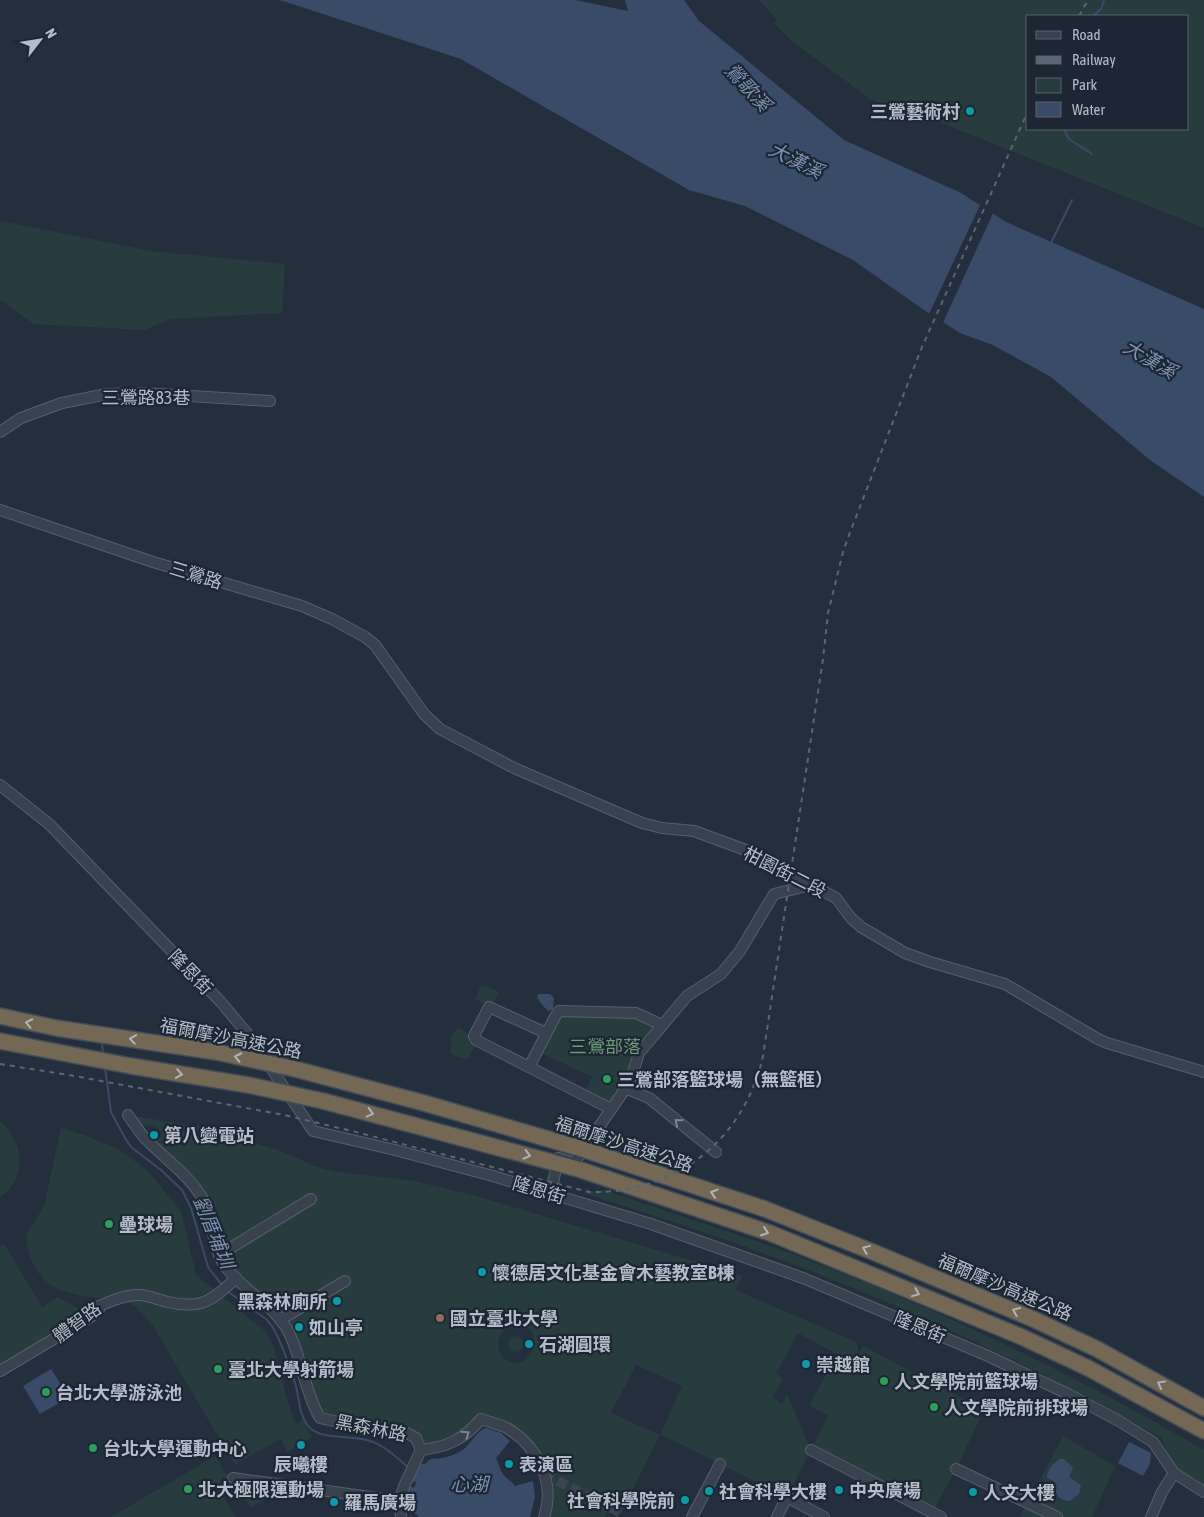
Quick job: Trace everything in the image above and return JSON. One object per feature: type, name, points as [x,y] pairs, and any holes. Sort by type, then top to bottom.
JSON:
[{"type":"highway","name":"福爾摩沙高速公路","points":[[1,1016],[56,1028],[216,1052],[295,1069],[424,1103],[583,1150],[765,1209],[1033,1318],[1097,1349],[1204,1408]]},
{"type":"highway","points":[[5,1044],[248,1085],[323,1101],[557,1163],[625,1184],[770,1234],[1022,1337],[1088,1368],[1204,1431]]},
{"type":"street","name":"三鶯路83巷","points":[[0,432],[21,418],[62,404],[106,394],[143,393],[270,401]]},
{"type":"street","name":"三鶯路","points":[[0,510],[154,562],[302,606],[332,619],[365,637],[383,655]]},
{"type":"street","name":"柑園街二段","points":[[383,655],[424,714],[440,729],[514,768],[642,823],[662,828],[694,831],[751,852],[836,898],[851,918],[861,926],[905,953],[1006,984],[1107,1043],[1204,1072]]},
{"type":"street","name":"隆恩街","points":[[0,785],[49,824],[220,1001],[251,1038],[313,1131],[404,1152],[493,1176],[651,1224],[803,1278],[988,1356],[1068,1394],[1119,1421],[1153,1442],[1174,1473]]},
{"type":"street","points":[[551,1194],[558,1158],[574,1163],[630,1082],[638,1053],[687,996],[721,974],[740,951],[774,894],[811,885]]},
{"type":"street","points":[[546,1033],[489,1007],[474,1036],[476,1040],[611,1109]]},
{"type":"street","points":[[529,1067],[559,1011],[636,1013],[662,1026]]},
{"type":"street","points":[[625,1088],[649,1098],[716,1152]]},
{"type":"street","name":"黑森林路","points":[[128,1115],[143,1136],[180,1169],[203,1198],[219,1255],[228,1270],[272,1310],[287,1330],[294,1345],[314,1407],[320,1418],[394,1434],[407,1433],[416,1438],[419,1454]]},
{"type":"street","points":[[219,1255],[311,1199]]},
{"type":"street","name":"體智路","points":[[0,1371],[92,1316],[98,1310],[89,1310],[132,1296],[142,1296],[183,1305],[198,1304],[209,1301],[219,1295],[236,1278]]},
{"type":"street","points":[[280,1320],[345,1281]]},
{"type":"street","points":[[400,1517],[399,1501],[419,1454],[439,1448],[468,1434],[481,1420],[505,1427],[526,1442],[540,1463],[548,1487],[547,1508],[544,1517]]},
{"type":"street","points":[[811,1450],[941,1517]]},
{"type":"street","points":[[692,1517],[720,1464]]},
{"type":"street","points":[[956,1469],[1057,1517]]},
{"type":"street","points":[[1151,1517],[1162,1492],[1174,1473],[1204,1492]]},
{"type":"street","points":[[233,1478],[399,1501]]},
{"type":"street","points":[[777,1517],[787,1497],[824,1517]]},
{"type":"green space","name":"三鶯藝術村","points":[[759,0],[1204,0],[1204,228],[939,122],[924,123],[869,98],[793,42],[774,23],[777,20]]},
{"type":"green space","points":[[0,221],[151,251],[285,264],[282,313],[170,319],[144,330],[34,324],[0,300]]},
{"type":"green space","points":[[481,986],[486,986],[499,992],[492,1007],[475,999]]},
{"type":"green space","name":"三鶯部落","points":[[636,1013],[662,1025],[639,1053],[630,1082],[611,1109],[584,1095],[592,1077],[537,1051],[556,1015]]},
{"type":"green space","points":[[458,1027],[471,1036],[476,1043],[467,1060],[451,1054],[451,1037]]},
{"type":"green space","points":[[128,1115],[202,1127],[278,1150],[315,1166],[333,1171],[415,1181],[480,1197],[743,1276],[735,1290],[856,1342],[859,1353],[863,1346],[976,1405],[986,1406],[956,1469],[932,1513],[810,1451],[787,1497],[660,1435],[621,1513],[610,1507],[605,1517],[544,1517],[548,1487],[526,1442],[481,1420],[468,1434],[421,1450],[416,1438],[320,1418],[287,1330],[228,1270],[203,1198],[154,1146],[162,1133],[153,1125],[137,1127]],"holes":[[[513,1325],[525,1327],[532,1333],[534,1341],[528,1358],[521,1362],[512,1363],[503,1357],[498,1348],[498,1343],[504,1330]],[[798,1333],[837,1354],[809,1406],[828,1415],[811,1450],[787,1394],[782,1403],[773,1398],[783,1378],[776,1374]],[[636,1365],[682,1386],[660,1435],[611,1413]]]},
{"type":"green space","points":[[0,1121],[14,1139],[18,1149],[19,1170],[9,1189],[0,1197]]},
{"type":"green space","points":[[564,1126],[593,1134],[574,1163],[558,1158]]},
{"type":"green space","points":[[61,1128],[120,1150],[148,1171],[181,1211],[196,1275],[265,1331],[273,1345],[293,1417],[297,1424],[302,1420],[312,1437],[288,1452],[280,1439],[235,1465],[153,1326],[138,1310],[120,1298],[93,1297],[66,1292],[46,1281],[39,1273],[33,1263],[26,1236],[44,1206]]},
{"type":"green space","points":[[604,1190],[819,1264],[932,1311],[1043,1363],[1204,1450],[1204,1492],[1174,1473],[1162,1438],[1083,1395],[1003,1355],[880,1299],[712,1235],[583,1193]]},
{"type":"green space","points":[[4,1244],[42,1307],[58,1297],[77,1308],[89,1310],[0,1366],[0,1246]]},
{"type":"green space","name":"石湖圓環","points":[[513,1336],[519,1336],[524,1341],[522,1350],[513,1352],[508,1347],[508,1341]]},
{"type":"green space","points":[[1063,1436],[1115,1466],[1092,1517],[1020,1517]]},
{"type":"green space","name":"北大極限運動場","points":[[215,1456],[228,1477],[216,1485],[236,1517],[111,1517]]},
{"type":"green space","points":[[233,1478],[261,1483],[270,1497],[251,1508]]},
{"type":"water","points":[[280,0],[575,0],[628,11],[625,0],[684,0],[699,21],[844,140],[961,193],[1006,222],[1204,309],[1204,497],[1150,460],[1051,377],[993,345],[960,333],[853,260],[745,206],[689,190],[461,59]]},
{"type":"water","points":[[538,994],[550,994],[554,998],[553,1009],[549,1011],[545,1008],[537,997]]},
{"type":"water","name":"台北大學游泳池","points":[[51,1369],[69,1397],[40,1414],[23,1386]]},
{"type":"water","name":"心湖","points":[[486,1428],[501,1433],[510,1441],[496,1458],[504,1476],[515,1486],[533,1481],[535,1497],[530,1517],[419,1517],[411,1509],[407,1499],[410,1492],[406,1489],[410,1486],[414,1488],[415,1481],[409,1484],[419,1464],[425,1464],[430,1459],[444,1458],[462,1451]]},
{"type":"water","points":[[1129,1442],[1151,1453],[1150,1464],[1143,1476],[1118,1463]]},
{"type":"water","points":[[1060,1459],[1064,1459],[1073,1468],[1069,1477],[1081,1485],[1079,1494],[1070,1501],[1062,1499],[1057,1495],[1054,1481],[1047,1478],[1049,1469]]},
{"type":"pier","points":[[981,203],[994,211],[942,325],[928,316]]},
{"type":"waterway","points":[[1094,15],[1101,9],[1104,0]]},
{"type":"waterway","points":[[1064,130],[1069,139],[1092,154]]},
{"type":"waterway","points":[[1051,243],[1072,200]]},
{"type":"waterway","name":"劉厝埔圳","points":[[102,1042],[103,1055]]},
{"type":"waterway","name":"劉厝埔圳","points":[[105,1067],[111,1112],[131,1147],[161,1170],[182,1190],[191,1208],[208,1267],[222,1285]]},
{"type":"waterway","name":"劉厝埔圳","points":[[227,1291],[266,1319],[272,1326],[290,1368],[304,1419],[311,1429],[324,1435],[373,1442],[389,1451],[408,1467]]},
{"type":"tunnel","points":[[544,1474],[621,1513]]},
{"type":"railway","points":[[1080,15],[1088,0]]},
{"type":"railway","points":[[0,1064],[284,1115],[589,1192],[621,1190],[650,1183],[677,1172],[701,1156],[723,1136],[740,1113],[754,1086],[763,1056],[823,659],[828,613],[843,552],[922,347],[1026,115]]},
{"type":"place","name":"三鶯藝術村","points":[[970,111]]},
{"type":"place","name":"三鶯部落籃球場（無籃框）","points":[[607,1079]]},
{"type":"place","name":"第八變電站","points":[[154,1135]]},
{"type":"place","name":"壘球場","points":[[109,1224]]},
{"type":"place","name":"懷德居文化基金會木藝教室B棟","points":[[482,1272]]},
{"type":"place","name":"黑森林廁所","points":[[337,1301]]},
{"type":"place","name":"國立臺北大學","points":[[440,1318]]},
{"type":"place","name":"如山亭","points":[[299,1327]]},
{"type":"place","name":"石湖圓環","points":[[529,1344]]},
{"type":"place","name":"崇越館","points":[[806,1364]]},
{"type":"place","name":"臺北大學射箭場","points":[[218,1369]]},
{"type":"place","name":"人文學院前籃球場","points":[[884,1381]]},
{"type":"place","name":"台北大學游泳池","points":[[46,1392]]},
{"type":"place","name":"人文學院前排球場","points":[[934,1407]]},
{"type":"place","name":"辰曦樓","points":[[301,1445]]},
{"type":"place","name":"台北大學運動中心","points":[[93,1448]]},
{"type":"place","name":"表演區","points":[[509,1464]]},
{"type":"place","name":"北大極限運動場","points":[[188,1489]]},
{"type":"place","name":"中央廣場","points":[[839,1490]]},
{"type":"place","name":"社會科學大樓","points":[[709,1491]]},
{"type":"place","name":"人文大樓","points":[[973,1492]]},
{"type":"place","name":"社會科學院前","points":[[685,1500]]},
{"type":"place","name":"羅馬廣場","points":[[334,1502]]},
{"type":"water label","name":"鶯歌溪","points":[[748,87]]},
{"type":"water label","name":"大漢溪","points":[[796,160]]},
{"type":"water label","name":"大漢溪","points":[[1150,359]]}]
